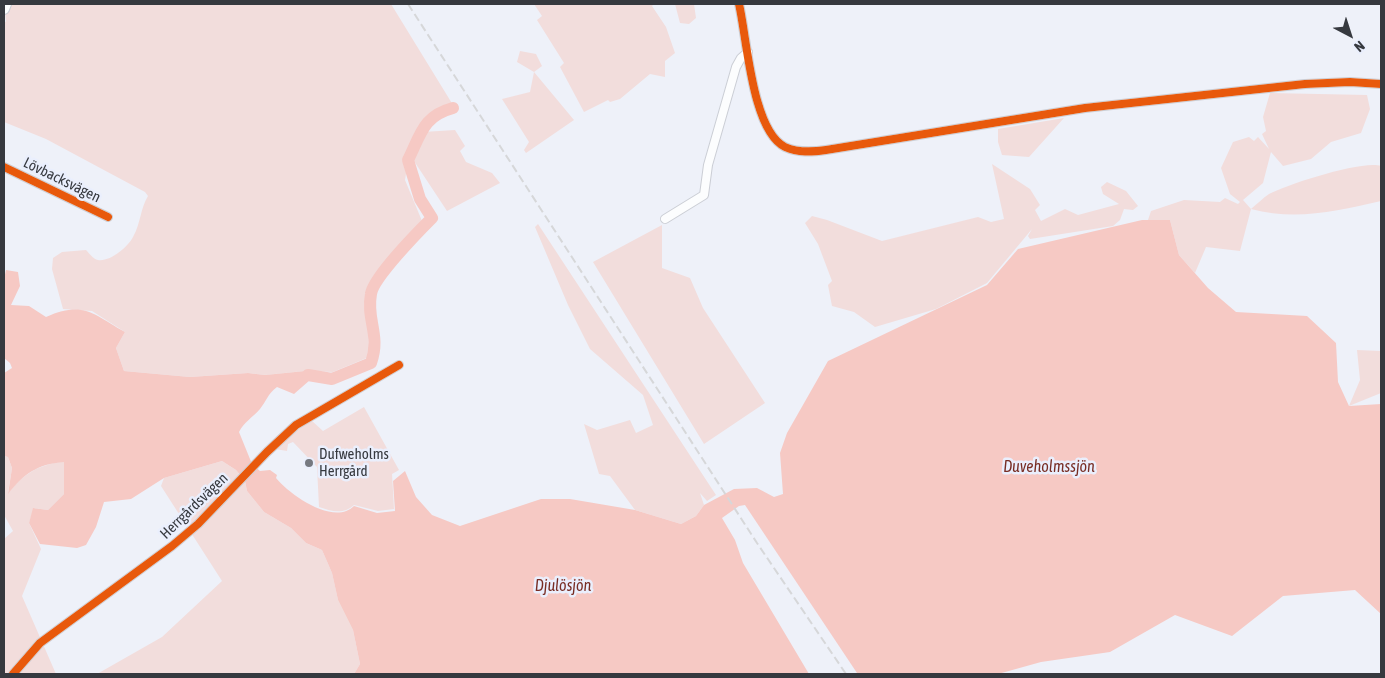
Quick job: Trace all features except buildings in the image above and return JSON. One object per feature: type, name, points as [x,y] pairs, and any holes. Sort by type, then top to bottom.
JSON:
[{"type":"street","points":[[4,9],[6,4]]},
{"type":"street","points":[[739,4],[757,101],[765,126],[776,141],[783,146],[801,152],[834,149],[921,133],[1085,108],[1304,84],[1350,82],[1381,84]]},
{"type":"street","points":[[665,219],[704,196],[708,165],[736,67],[741,58],[748,52]]},
{"type":"street","name":"Lövbacksvägen","points":[[4,169],[108,217]]},
{"type":"street","name":"Herrgårdsvägen","points":[[13,674],[40,643],[172,546],[296,425],[399,365]]},
{"type":"shaded area","points":[[4,4],[391,4],[453,105],[431,115],[420,129],[409,155],[405,180],[422,221],[379,270],[367,290],[369,357],[333,372],[305,371],[265,375],[248,373],[190,377],[124,371],[116,348],[125,332],[92,311],[63,309],[52,269],[53,258],[62,252],[86,250],[94,258],[103,260],[118,253],[133,237],[148,196],[145,192],[46,139],[4,122],[4,21],[6,22]]},
{"type":"shaded area","points":[[534,4],[654,4],[652,6],[666,27],[675,53],[665,61],[665,77],[650,74],[620,99],[610,102],[608,100],[584,112],[560,67],[564,63],[537,20],[542,16]]},
{"type":"shaded area","points":[[675,4],[694,4],[696,18],[689,24],[680,23]]},
{"type":"shaded area","points":[[520,51],[536,54],[542,66],[534,72],[517,62]]},
{"type":"shaded area","points":[[534,72],[574,120],[526,153],[524,150],[529,142],[502,99],[530,92]]},
{"type":"shaded area","points":[[1270,93],[1367,95],[1370,109],[1361,133],[1331,142],[1311,159],[1283,166],[1271,152],[1263,183],[1243,200],[1251,209],[1240,251],[1206,247],[1195,273],[1179,255],[1170,220],[1148,220],[1151,211],[1184,200],[1220,202],[1225,198],[1238,204],[1240,202],[1230,194],[1221,168],[1233,142],[1249,137],[1254,141],[1258,137],[1269,149],[1262,134],[1266,131],[1263,117]]},
{"type":"shaded area","points":[[1064,118],[1029,157],[1002,155],[998,142],[998,129]]},
{"type":"shaded area","points":[[455,130],[465,146],[460,151],[466,162],[492,173],[500,183],[447,211],[412,158],[423,132]]},
{"type":"shaded area","points":[[992,164],[1030,189],[1040,205],[1035,210],[1041,221],[1065,209],[1078,215],[1119,204],[1103,194],[1101,187],[1107,182],[1126,191],[1138,206],[1133,210],[1124,209],[1120,220],[1113,226],[1030,239],[1028,236],[1032,229],[987,283],[936,309],[875,327],[854,312],[832,306],[828,285],[832,281],[818,244],[805,223],[812,216],[882,241],[978,217],[991,222],[1004,219]]},
{"type":"shaded area","points":[[1358,166],[1381,166],[1381,201],[1332,211],[1300,214],[1268,213],[1251,209],[1269,194],[1308,179]]},
{"type":"shaded area","points":[[538,224],[716,495],[707,501],[700,493],[704,505],[696,516],[681,524],[635,510],[610,476],[599,474],[584,424],[597,430],[630,420],[636,433],[653,425],[643,395],[590,349],[568,305],[535,227]]},
{"type":"shaded area","points":[[662,225],[662,268],[690,278],[703,308],[765,403],[704,444],[593,262]]},
{"type":"shaded area","points":[[1357,350],[1381,351],[1381,393],[1349,406],[1360,380]]},
{"type":"shaded area","points":[[364,407],[399,470],[392,474],[394,509],[378,511],[354,505],[346,510],[337,511],[319,507],[317,467],[293,442],[288,444],[287,451],[275,449],[311,420],[323,431]]},
{"type":"shaded area","points":[[4,456],[8,457],[12,468],[8,493],[33,471],[46,465],[64,461],[64,494],[48,510],[34,508],[29,523],[41,549],[22,596],[56,674],[4,674],[4,539],[13,531],[4,515]]},
{"type":"shaded area","points":[[222,461],[236,470],[245,481],[247,491],[264,512],[291,528],[306,543],[322,550],[332,573],[338,600],[353,630],[360,664],[354,674],[97,674],[162,637],[222,581],[161,486],[164,478]]},
{"type":"water","name":"Duveholmssjön","points":[[1142,220],[1170,220],[1179,255],[1208,288],[1236,312],[1307,316],[1336,343],[1338,382],[1349,406],[1381,404],[1381,614],[1355,590],[1283,596],[1232,636],[1175,615],[1110,652],[1041,662],[998,674],[857,673],[745,505],[739,506],[722,518],[735,540],[743,563],[809,674],[354,674],[360,664],[353,630],[338,600],[332,573],[322,550],[306,543],[291,528],[264,512],[247,491],[245,481],[236,470],[222,461],[164,478],[131,499],[104,502],[96,527],[86,545],[77,548],[40,544],[29,523],[33,508],[48,510],[64,494],[64,462],[46,465],[32,471],[8,494],[12,468],[8,457],[4,456],[4,373],[12,368],[10,363],[4,358],[4,279],[6,270],[18,272],[20,286],[11,305],[29,306],[46,317],[59,312],[80,310],[96,315],[125,332],[116,348],[124,371],[190,377],[248,373],[265,375],[305,371],[310,380],[294,394],[277,387],[239,432],[252,464],[260,471],[270,470],[277,475],[276,478],[291,492],[313,506],[335,512],[345,511],[354,506],[377,513],[395,511],[393,481],[405,471],[416,497],[432,515],[460,526],[541,499],[570,499],[635,510],[681,524],[696,516],[704,505],[734,489],[757,488],[774,497],[783,494],[780,453],[787,433],[828,361],[987,285],[1018,249]]},
{"type":"waterway","points":[[308,375],[332,379],[371,363],[375,344],[370,312],[371,294],[380,277],[397,255],[432,218],[420,199],[408,160],[420,134],[429,121],[443,111],[453,108]]},
{"type":"railway","points":[[408,4],[757,543],[846,674]]},
{"type":"cycle path","points":[[739,4],[753,82],[765,123],[774,138],[785,147],[800,151],[826,150],[1085,108],[1305,84],[1350,82],[1381,84]]},
{"type":"cycle path","points":[[4,167],[108,217]]},
{"type":"cycle path","points":[[13,674],[40,643],[172,546],[198,524],[267,452],[296,425],[399,365]]},
{"type":"place","name":"Dufweholms Herrgård","points":[[309,463]]},
{"type":"water label","name":"Djulösjön","points":[[563,586]]}]
